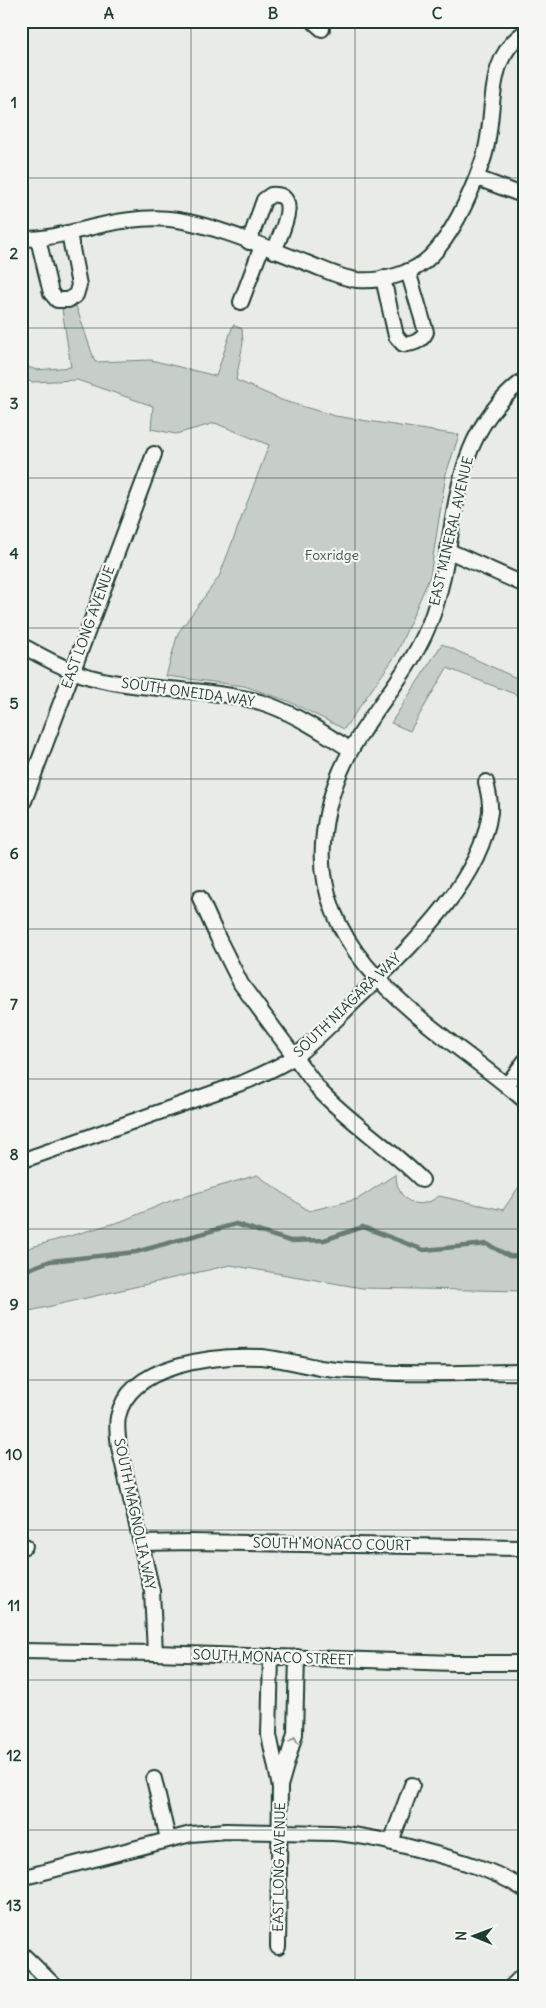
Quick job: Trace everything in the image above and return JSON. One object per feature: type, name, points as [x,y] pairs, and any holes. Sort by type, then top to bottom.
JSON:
[{"type":"street","points":[[21,238],[38,239],[111,222],[159,219],[178,220],[205,226],[356,280],[383,278],[408,270],[426,260],[440,245],[470,195],[489,137],[494,85],[500,58],[507,47],[525,32]]},
{"type":"street","points":[[477,178],[525,196]]},
{"type":"street","points":[[38,239],[51,293],[58,300],[68,300],[76,295],[79,284],[69,233]]},
{"type":"street","points":[[242,302],[262,246]]},
{"type":"street","points":[[383,278],[396,336],[403,344],[412,343],[424,336],[426,332],[408,270]]},
{"type":"street","name":"EAST MINERAL AVENUE","points":[[525,379],[500,401],[486,418],[472,442],[459,487],[449,551],[437,598],[422,641],[404,674],[351,750],[337,780],[327,816],[322,853],[323,872],[331,908],[338,925],[359,958],[419,1016],[525,1101]]},
{"type":"street","name":"EAST LONG AVENUE","points":[[24,801],[154,454]]},
{"type":"street","points":[[449,551],[525,585]]},
{"type":"street","name":"SOUTH ONEIDA WAY","points":[[21,644],[72,670],[89,676],[115,682],[221,694],[260,702],[292,715],[351,750]]},
{"type":"street","name":"SOUTH NIAGARA WAY","points":[[21,1161],[247,1081],[294,1057],[378,978],[432,922],[454,895],[482,841],[490,812],[486,782]]},
{"type":"street","points":[[200,898],[241,984],[320,1091],[332,1104],[422,1180]]},
{"type":"street","points":[[507,1085],[525,1061]]},
{"type":"street","name":"SOUTH MAGNOLIA WAY","points":[[155,1653],[152,1591],[119,1447],[118,1418],[126,1397],[152,1375],[175,1366],[233,1357],[262,1358],[323,1368],[376,1372],[525,1372]]},
{"type":"street","name":"SOUTH MONACO COURT","points":[[141,1543],[191,1542],[522,1548]]},
{"type":"street","name":"SOUTH MONACO STREET","points":[[21,1650],[271,1656],[454,1663],[525,1663]]},
{"type":"street","name":"EAST LONG AVENUE","points":[[271,1656],[270,1735],[280,1787],[278,1947]]},
{"type":"street","name":"EAST LONG AVENUE","points":[[280,1787],[295,1734],[297,1657]]},
{"type":"street","points":[[154,1778],[168,1839]]},
{"type":"street","points":[[391,1842],[412,1784]]},
{"type":"street","points":[[21,1878],[168,1839],[208,1831],[279,1831],[350,1834],[391,1842],[470,1864],[502,1877],[525,1890]]},
{"type":"street","points":[[21,1953],[56,1987]]},
{"type":"street","points":[[511,1987],[525,1974]]},
{"type":"green space","name":"Foxridge","points":[[76,306],[95,362],[151,360],[216,376],[233,325],[242,329],[243,343],[236,380],[284,401],[335,416],[459,435],[446,474],[430,576],[396,655],[344,729],[288,701],[244,686],[166,676],[178,633],[219,577],[269,445],[215,423],[176,434],[151,429],[153,406],[77,380],[32,382],[21,379],[21,365],[37,370],[71,367],[62,309]]},
{"type":"green space","points":[[442,644],[525,682],[525,698],[447,668],[410,731],[391,723]]},
{"type":"green space","points":[[396,1174],[400,1191],[409,1201],[423,1203],[439,1196],[503,1210],[525,1178],[525,1291],[362,1288],[230,1265],[21,1313],[21,1250],[122,1221],[170,1201],[257,1175],[309,1211],[358,1199]]},
{"type":"waterway","points":[[21,1272],[50,1261],[136,1252],[236,1224],[290,1241],[324,1240],[363,1227],[424,1250],[487,1244],[509,1256],[525,1257]]}]
